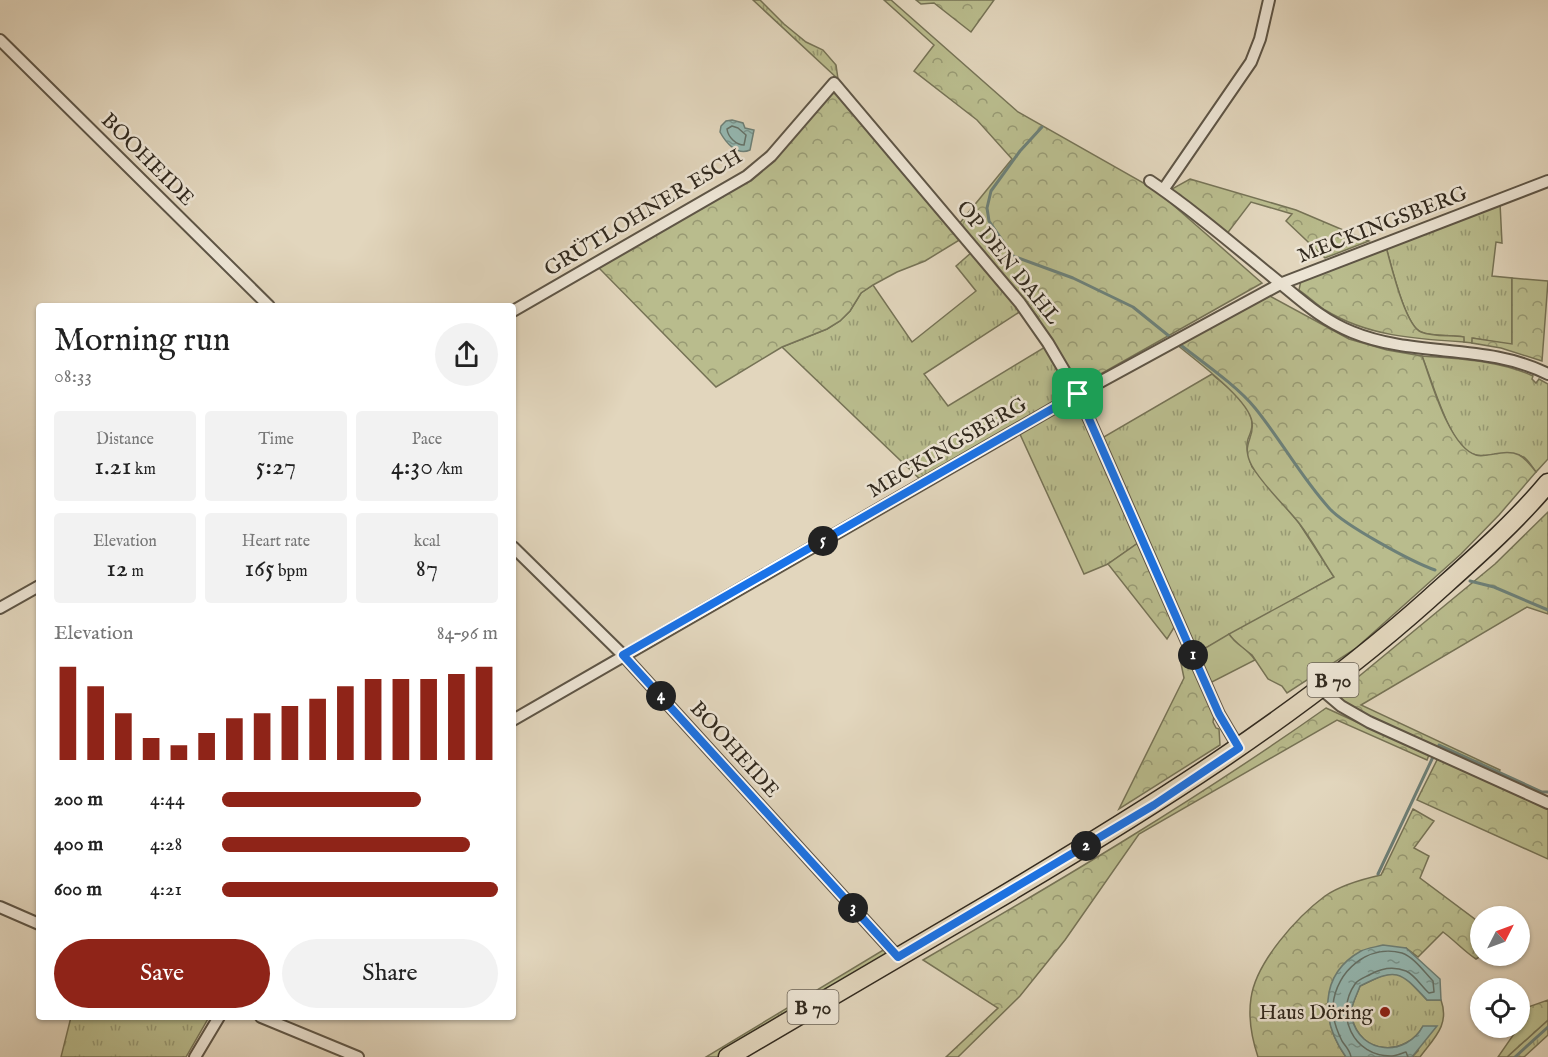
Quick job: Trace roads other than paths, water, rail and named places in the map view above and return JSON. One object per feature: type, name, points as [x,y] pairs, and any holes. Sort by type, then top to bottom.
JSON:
[{"type":"main road","name":"B 70","points":[[728,1057],[1154,805],[1239,748],[1321,689],[1387,636],[1522,513],[1548,483]]},
{"type":"main road","points":[[1522,513],[1548,494]]},
{"type":"street","points":[[1163,190],[1251,62],[1260,39],[1269,0]]},
{"type":"street","name":"BOOHEIDE","points":[[0,40],[265,303]]},
{"type":"street","name":"GRÜTLOHNER ESCH","points":[[516,309],[747,176],[771,156],[834,83]]},
{"type":"street","name":"OP DEN DAHL","points":[[834,83],[1034,321],[1078,394],[1219,714],[1239,748]]},
{"type":"street","points":[[1150,181],[1321,316],[1338,326],[1368,338],[1400,345],[1496,356],[1548,374]]},
{"type":"street","name":"MECKINGSBERG","points":[[516,718],[1078,394],[1280,284],[1548,181]]},
{"type":"street","name":"BOOHEIDE","points":[[516,550],[623,655],[898,957]]},
{"type":"street","points":[[0,608],[36,588]]},
{"type":"street","points":[[1321,689],[1341,706],[1369,722],[1548,803]]},
{"type":"street","points":[[0,907],[36,923]]},
{"type":"street","points":[[195,1057],[217,1020]]},
{"type":"street","points":[[268,1020],[358,1057]]},
{"type":"water","points":[[726,121],[743,123],[745,128],[754,130],[750,150],[736,150],[722,136],[721,126]]},
{"type":"water","points":[[1383,945],[1406,948],[1440,979],[1441,1000],[1427,1000],[1404,978],[1397,975],[1382,976],[1360,986],[1352,1010],[1352,1018],[1357,1030],[1364,1039],[1385,1048],[1406,1043],[1416,1036],[1423,1026],[1437,1026],[1412,1057],[1346,1057],[1332,1029],[1328,1014],[1331,986],[1337,973],[1347,961],[1361,951]]},
{"type":"waterway","points":[[1042,127],[1020,151],[991,191],[987,208],[989,221],[1013,256],[1073,278],[1133,307],[1169,336]]},
{"type":"waterway","points":[[1178,343],[1229,382],[1247,399],[1329,508],[1349,524],[1379,542],[1435,570]]},
{"type":"waterway","points":[[1470,581],[1494,587],[1548,610]]},
{"type":"waterway","points":[[1439,745],[1542,792],[1548,792]]},
{"type":"waterway","points":[[1378,874],[1433,757]]},
{"type":"waterway","points":[[1515,1057],[1548,1027]]},
{"type":"place","name":"Haus Döring","points":[[1385,1012]]}]
